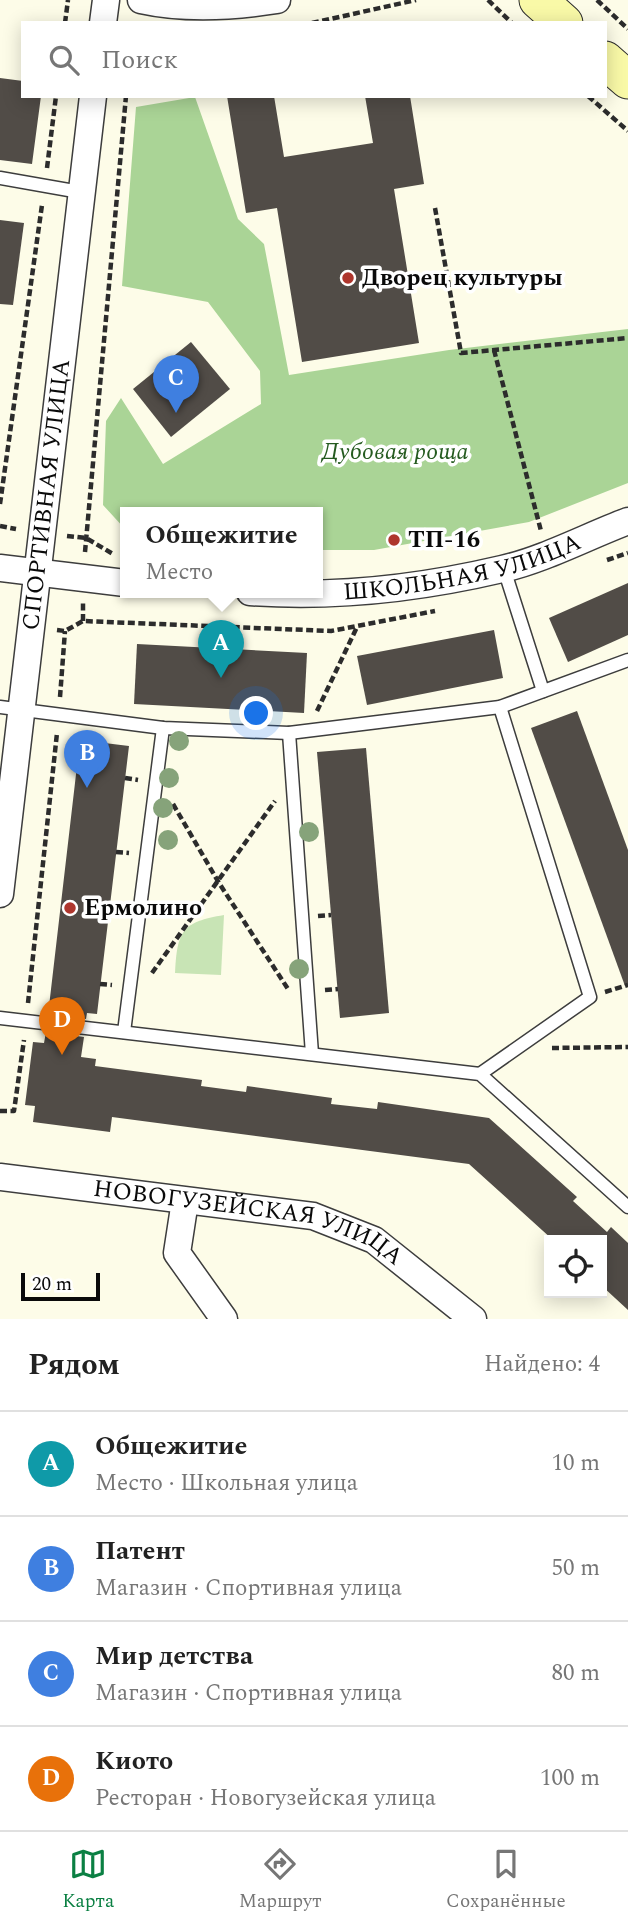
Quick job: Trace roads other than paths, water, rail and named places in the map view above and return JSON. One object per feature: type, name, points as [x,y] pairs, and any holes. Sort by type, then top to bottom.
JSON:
[{"type":"street","points":[[103,21],[106,0]]},
{"type":"street","points":[[141,0],[159,4],[228,7],[277,0]]},
{"type":"street","points":[[538,0],[562,21]]},
{"type":"street","name":"СПОРТИВНАЯ УЛИЦА","points":[[0,894],[11,708],[39,574],[80,192],[93,98]]},
{"type":"street","name":"ШКОЛЬНАЯ УЛИЦА","points":[[323,592],[377,590],[504,569],[628,522]]},
{"type":"street","points":[[0,568],[84,580],[120,572]]},
{"type":"street","name":"НОВОГУЗЕЙСКАЯ УЛИЦА","points":[[0,1177],[313,1216],[374,1240],[473,1319]]},
{"type":"street","points":[[185,1201],[177,1253],[224,1319]]},
{"type":"lane","points":[[0,178],[80,192]]},
{"type":"lane","points":[[504,569],[543,691]]},
{"type":"lane","points":[[11,708],[163,728],[289,733],[500,707],[628,660]]},
{"type":"lane","points":[[480,1074],[590,997],[500,707]]},
{"type":"lane","points":[[124,1032],[163,728]]},
{"type":"lane","points":[[289,733],[312,1055]]},
{"type":"lane","points":[[0,1018],[480,1074],[628,1207]]},
{"type":"place","name":"Дворец культуры","points":[[348,278]]},
{"type":"place","name":"Мир детства","points":[[176,413]]},
{"type":"place","name":"ТП-16","points":[[394,540]]},
{"type":"place","name":"Общежитие","points":[[221,678]]},
{"type":"place","name":"Патент","points":[[87,788]]},
{"type":"place","name":"Ермолино","points":[[70,908]]},
{"type":"place","name":"Киото","points":[[62,1055]]},
{"type":"park label","name":"Дубовая роща","points":[[395,452]]}]
